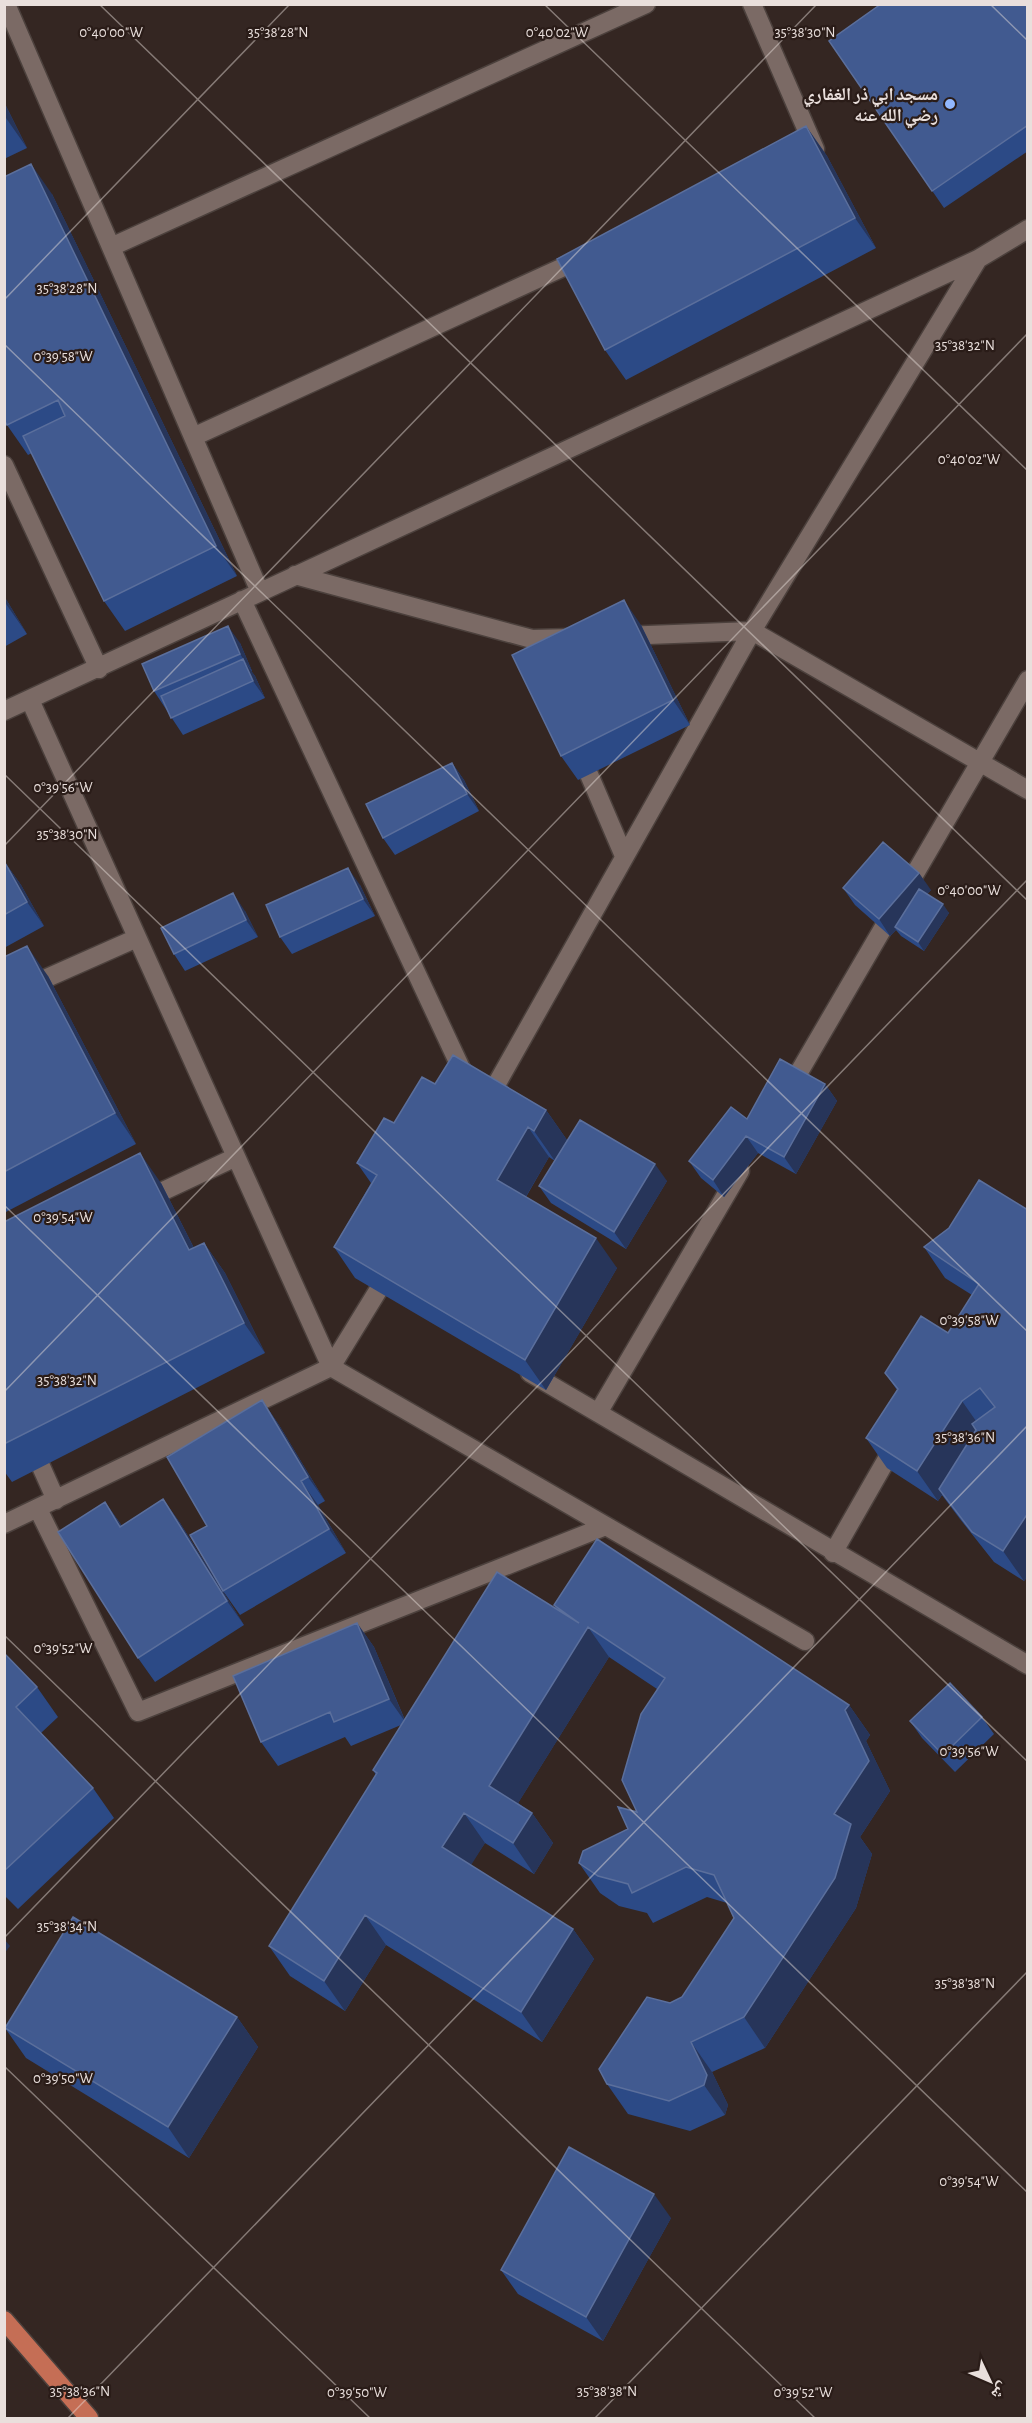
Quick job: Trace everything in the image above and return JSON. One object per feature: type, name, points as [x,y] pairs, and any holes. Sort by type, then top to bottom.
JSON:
[{"type":"main road","points":[[4,2320],[89,2418]]},
{"type":"street","points":[[6,4],[260,592]]},
{"type":"street","points":[[111,247],[646,4]]},
{"type":"street","points":[[752,4],[816,151],[805,156]]},
{"type":"street","points":[[4,711],[99,669],[295,575],[978,259],[1028,229]]},
{"type":"street","points":[[193,436],[601,249]]},
{"type":"street","points":[[242,600],[478,1116],[752,630],[978,259]]},
{"type":"street","points":[[4,465],[99,669]]},
{"type":"street","points":[[295,575],[532,639],[752,630],[1028,790]]},
{"type":"street","points":[[532,639],[541,661]]},
{"type":"street","points":[[778,1108],[1028,680]]},
{"type":"street","points":[[30,700],[331,1367],[805,1641]]},
{"type":"street","points":[[573,737],[624,856]]},
{"type":"street","points":[[4,997],[137,938]]},
{"type":"street","points":[[131,1207],[236,1157]]},
{"type":"street","points":[[598,1413],[748,1159]]},
{"type":"street","points":[[4,1524],[331,1367],[386,1290],[399,1256]]},
{"type":"street","points":[[515,1365],[1028,1665]]},
{"type":"street","points":[[23,1426],[56,1500]]},
{"type":"street","points":[[833,1553],[904,1430]]},
{"type":"street","points":[[39,1509],[138,1712],[606,1526]]},
{"type":"building","name":"مسجد ابي ذر الغفاري رضي الله عنه","points":[[881,4],[1028,4],[1028,125],[932,191],[829,41]]},
{"type":"building","points":[[806,126],[855,218],[605,350],[557,259]]},
{"type":"building","points":[[31,164],[216,546],[104,601],[23,436],[65,416],[58,400],[7,425],[4,420],[4,177]]},
{"type":"building","points":[[624,600],[673,700],[561,756],[512,655]]},
{"type":"building","points":[[228,626],[240,654],[154,691],[142,664]]},
{"type":"building","points":[[243,659],[253,681],[171,718],[161,696]]},
{"type":"building","points":[[452,763],[467,794],[383,838],[366,804]]},
{"type":"building","points":[[883,842],[919,873],[879,919],[843,888]]},
{"type":"building","points":[[4,861],[27,902],[4,915]]},
{"type":"building","points":[[348,868],[363,899],[280,937],[266,905]]},
{"type":"building","points":[[919,889],[943,904],[918,942],[895,927]]},
{"type":"building","points":[[233,893],[246,920],[174,954],[161,928]]},
{"type":"building","points":[[27,946],[115,1113],[4,1172],[4,957]]},
{"type":"building","points":[[453,1055],[546,1110],[534,1131],[528,1127],[497,1180],[596,1238],[525,1360],[334,1247],[377,1175],[357,1163],[384,1118],[394,1123],[422,1077],[435,1084]]},
{"type":"building","points":[[780,1059],[825,1084],[784,1157],[746,1136],[713,1180],[689,1161],[731,1107],[747,1119]]},
{"type":"building","points":[[580,1120],[655,1164],[614,1232],[539,1186]]},
{"type":"building","points":[[140,1153],[189,1250],[204,1243],[244,1323],[4,1444],[4,1222]]},
{"type":"building","points":[[979,1180],[1028,1210],[1028,1513],[1003,1551],[972,1532],[939,1489],[976,1430],[972,1424],[995,1407],[980,1388],[962,1401],[917,1471],[866,1438],[898,1389],[885,1373],[921,1316],[948,1333],[979,1284],[924,1247],[949,1228]]},
{"type":"building","points":[[262,1400],[308,1477],[301,1481],[329,1529],[223,1591],[190,1535],[207,1526],[167,1457]]},
{"type":"building","points":[[163,1499],[227,1601],[138,1658],[58,1532],[105,1502],[120,1527]]},
{"type":"building","points":[[597,1539],[849,1705],[845,1710],[869,1761],[834,1814],[851,1824],[835,1878],[744,2017],[691,2042],[707,2075],[704,2085],[669,2101],[607,2084],[599,2069],[647,1997],[670,2003],[682,1997],[734,1918],[714,1875],[686,1867],[632,1893],[628,1884],[598,1876],[579,1863],[583,1851],[628,1829],[618,1807],[637,1812],[622,1780],[641,1714],[665,1678],[588,1627],[489,1786],[532,1813],[513,1843],[464,1813],[442,1847],[573,1929],[521,2012],[365,1915],[324,1981],[269,1946],[377,1773],[373,1770],[497,1572],[579,1623],[554,1605]]},
{"type":"building","points":[[357,1623],[389,1699],[334,1722],[330,1712],[261,1742],[233,1676]]},
{"type":"building","points":[[4,1653],[37,1687],[16,1707],[93,1788],[4,1871]]},
{"type":"building","points":[[950,1683],[982,1717],[943,1755],[910,1721]]},
{"type":"building","points":[[73,1917],[237,2017],[168,2127],[5,2028]]},
{"type":"building","points":[[569,2147],[654,2194],[586,2317],[501,2270]]},
{"type":"place","name":"مسجد ابي ذر الغفاري رضي الله عنه","points":[[950,104]]}]
